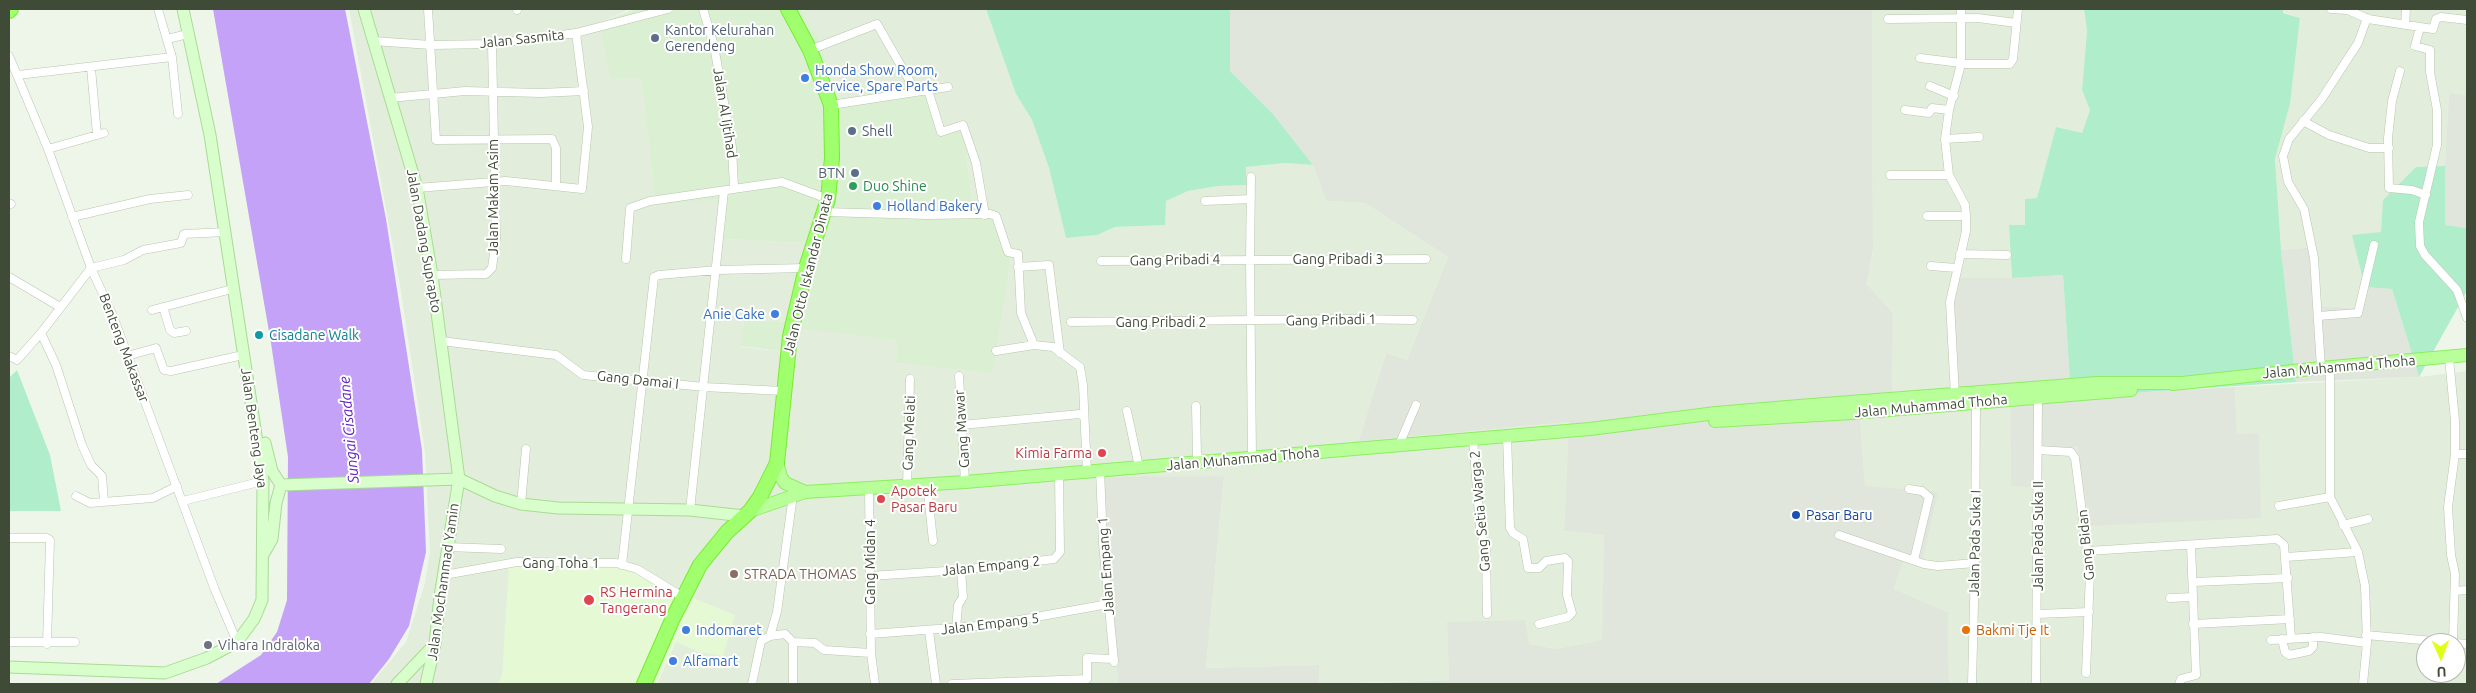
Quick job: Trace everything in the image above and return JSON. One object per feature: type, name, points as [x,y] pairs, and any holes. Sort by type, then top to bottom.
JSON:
[{"type":"highway","name":"Jalan Otto Iskandar Dinata","points":[[644,684],[683,597],[700,565],[727,532],[747,514],[769,481],[776,464],[790,336],[806,268],[826,205],[832,158],[831,106],[810,50],[788,9]]},
{"type":"main road","name":"Jalan Muhammad Thoha","points":[[747,514],[799,494],[965,482],[1473,439],[1680,419],[1716,413],[1955,399],[2138,382],[2182,383],[2326,367],[2467,355]]},
{"type":"main road","name":"Jalan Muhammad Thoha","points":[[1955,399],[1976,402],[2038,392]]},
{"type":"main road","points":[[776,464],[781,476],[799,494]]},
{"type":"street","points":[[158,9],[172,57],[178,114]]},
{"type":"street","name":"Jalan Benteng Jaya","points":[[9,667],[165,673],[207,658],[237,642],[254,619],[262,600],[263,481],[232,289],[226,232],[210,135],[183,9]]},
{"type":"street","name":"Jalan Dadang Suprapto","points":[[364,9],[417,188],[432,275],[459,479]]},
{"type":"street","points":[[428,9],[436,140],[552,139],[556,148],[556,186]]},
{"type":"street","name":"Jalan Sasmita","points":[[374,41],[431,45],[492,44],[576,33],[668,9]]},
{"type":"street","name":"Jalan Al Ijtihad","points":[[703,9],[714,46],[732,147],[734,188]]},
{"type":"street","points":[[1955,399],[1950,302],[1956,268],[1966,231],[1966,216],[1965,205],[1949,175],[1945,139],[1949,110],[1961,63],[1961,9]]},
{"type":"street","points":[[1920,58],[1961,63],[2010,64],[2018,9]]},
{"type":"street","points":[[2331,9],[2348,10],[2367,18],[2433,29],[2436,19],[2441,17],[2467,20]]},
{"type":"street","points":[[2404,25],[2406,9]]},
{"type":"street","points":[[1888,19],[1961,20],[1978,18],[2016,22]]},
{"type":"street","points":[[2363,684],[2367,639],[2365,586],[2358,552],[2330,497],[2326,367],[2318,316],[2314,258],[2304,209],[2288,182],[2283,156],[2289,139],[2321,100],[2358,43],[2367,18]]},
{"type":"street","points":[[810,50],[877,24],[916,92]]},
{"type":"street","points":[[2420,27],[2415,46],[2430,50],[2430,72],[2437,110],[2437,145],[2419,222],[2420,246],[2424,255],[2457,290],[2467,318]]},
{"type":"street","points":[[417,188],[494,182],[582,189],[588,127],[576,33]]},
{"type":"street","points":[[167,39],[188,34]]},
{"type":"street","name":"Jalan Makam Asim","points":[[432,275],[486,274],[492,268],[496,238],[492,44]]},
{"type":"street","name":"Benteng Makassar","points":[[9,56],[48,149],[91,268],[110,308],[178,486],[215,590],[237,642]]},
{"type":"street","points":[[18,75],[172,57]]},
{"type":"street","points":[[48,149],[101,134],[90,68]]},
{"type":"street","points":[[2400,71],[2392,101],[2389,188],[2412,190],[2426,195]]},
{"type":"street","points":[[831,106],[948,86]]},
{"type":"street","points":[[1930,86],[1954,96]]},
{"type":"street","points":[[928,90],[942,132],[963,125],[976,163],[985,215]]},
{"type":"street","points":[[390,98],[432,93],[584,91]]},
{"type":"street","points":[[1905,110],[1929,112],[1932,108],[1949,110]]},
{"type":"street","points":[[2303,121],[2329,135],[2369,148],[2389,148]]},
{"type":"street","points":[[1945,139],[1979,137]]},
{"type":"street","points":[[1890,175],[1949,175]]},
{"type":"street","points":[[1251,177],[1250,321],[1252,458]]},
{"type":"street","points":[[626,259],[630,208],[650,201],[782,182],[826,205],[996,216],[1008,252],[1018,254],[1021,313],[1034,345]]},
{"type":"street","points":[[690,510],[724,191]]},
{"type":"street","points":[[72,217],[150,199],[188,195]]},
{"type":"street","points":[[2298,198],[2308,197]]},
{"type":"street","points":[[1205,201],[1251,199]]},
{"type":"street","points":[[1927,216],[1966,216]]},
{"type":"street","points":[[9,356],[16,360],[41,334],[91,268],[124,260],[144,250],[181,243],[184,234],[226,232]]},
{"type":"street","points":[[2318,316],[2358,313],[2374,245]]},
{"type":"street","points":[[1960,254],[2007,255]]},
{"type":"street","name":"Gang Pribadi 3","points":[[1250,259],[1426,259]]},
{"type":"street","name":"Gang Pribadi 4","points":[[1101,261],[1250,259]]},
{"type":"street","points":[[1018,267],[1049,265],[1060,353]]},
{"type":"street","points":[[1931,266],[1956,268]]},
{"type":"street","points":[[683,597],[636,569],[622,565],[630,508],[654,277],[658,275],[717,270],[806,268]]},
{"type":"street","points":[[9,277],[60,307]]},
{"type":"street","points":[[152,310],[232,289]]},
{"type":"street","points":[[163,308],[170,330],[174,333],[186,331]]},
{"type":"street","name":"Gang Pribadi 1","points":[[1250,321],[1349,318],[1412,320]]},
{"type":"street","name":"Gang Pribadi 2","points":[[1071,322],[1250,321]]},
{"type":"street","points":[[41,334],[56,365],[82,445],[91,465],[102,476],[104,502]]},
{"type":"street","name":"Gang Damai I","points":[[441,342],[556,355],[583,374],[704,387],[783,391]]},
{"type":"street","points":[[996,351],[1034,345],[1053,347],[1060,353]]},
{"type":"street","points":[[127,356],[156,348],[164,370],[170,372],[243,355]]},
{"type":"street","name":"Jalan Empang 1","points":[[1043,683],[1087,680],[1087,658],[1114,660],[1094,471],[1084,417],[1083,385],[1080,367],[1060,353]]},
{"type":"street","points":[[2449,358],[2455,421],[2454,454],[2448,507],[2456,591],[2454,633]]},
{"type":"street","name":"Gang Mawar","points":[[959,376],[965,482]]},
{"type":"street","name":"Gang Melati","points":[[907,486],[910,379]]},
{"type":"street","name":"Jalan Pada Suka II","points":[[2036,684],[2038,392]]},
{"type":"street","name":"Jalan Pada Suka I","points":[[1972,684],[1976,402]]},
{"type":"street","points":[[1399,445],[1416,405]]},
{"type":"street","points":[[1196,406],[1198,457],[1205,458],[1206,462]]},
{"type":"street","points":[[1127,411],[1139,467]]},
{"type":"street","points":[[961,425],[1080,414],[1084,417]]},
{"type":"street","points":[[253,416],[264,439],[272,471],[283,485]]},
{"type":"street","points":[[1507,435],[1510,528],[1513,533],[1523,539],[1528,568],[1539,568],[1546,561],[1564,558],[1568,561],[1567,595],[1572,613],[1568,617],[1539,624]]},
{"type":"street","name":"Gang Setia Warga 2","points":[[1473,439],[1480,528],[1486,551],[1487,614]]},
{"type":"street","points":[[521,504],[526,449]]},
{"type":"street","name":"Gang Bidan","points":[[2038,450],[2074,454],[2088,551],[2090,589],[2086,673]]},
{"type":"street","points":[[2454,454],[2467,454]]},
{"type":"street","name":"Jalan Empang 2","points":[[870,576],[961,570],[1054,559],[1060,552],[1059,474]]},
{"type":"street","points":[[283,485],[459,479],[495,496],[521,504],[558,508],[630,508],[747,514]]},
{"type":"street","name":"Jalan Mochammad Yamin","points":[[426,684],[435,644],[459,479]]},
{"type":"street","points":[[183,501],[263,481]]},
{"type":"street","points":[[927,484],[933,540]]},
{"type":"street","points":[[263,555],[272,539],[276,503],[283,485]]},
{"type":"street","points":[[76,496],[90,503],[154,498],[178,486]]},
{"type":"street","name":"Gang Midan 4","points":[[869,489],[870,634],[874,684]]},
{"type":"street","points":[[1909,489],[1922,491],[1929,497],[1914,560]]},
{"type":"street","points":[[770,636],[777,612],[799,494]]},
{"type":"street","points":[[2279,506],[2330,497]]},
{"type":"street","points":[[2343,525],[2368,519]]},
{"type":"street","points":[[1839,535],[1938,566],[1975,563]]},
{"type":"street","points":[[9,538],[47,538],[50,540],[47,644]]},
{"type":"street","points":[[2088,551],[2277,539],[2284,546],[2286,557],[2291,638]]},
{"type":"street","points":[[2179,684],[2181,679],[2196,676],[2196,646],[2193,624],[2194,582],[2191,545]]},
{"type":"street","points":[[448,547],[501,549]]},
{"type":"street","points":[[2286,557],[2358,552]]},
{"type":"street","name":"Gang Toha 1","points":[[444,575],[517,562],[622,565]]},
{"type":"street","points":[[956,629],[958,605],[963,597],[961,570]]},
{"type":"street","points":[[2194,582],[2288,578]]},
{"type":"street","points":[[2456,591],[2467,590]]},
{"type":"street","points":[[2170,598],[2193,596]]},
{"type":"street","name":"Jalan Empang 5","points":[[870,634],[929,632],[1020,621],[1108,604]]},
{"type":"street","points":[[2037,614],[2089,612]]},
{"type":"street","points":[[2193,624],[2290,619]]},
{"type":"street","points":[[929,632],[936,684]]},
{"type":"street","points":[[752,684],[761,641],[770,636],[785,634],[793,642],[816,643],[824,650],[871,653]]},
{"type":"street","points":[[2282,639],[2285,652],[2289,656],[2310,651],[2313,647],[2313,637]]},
{"type":"street","points":[[2271,640],[2313,637],[2416,641]]},
{"type":"street","points":[[9,642],[47,644],[75,642]]},
{"type":"street","points":[[793,642],[793,684]]},
{"type":"street","points":[[397,684],[435,644]]},
{"type":"street","points":[[952,684],[1043,683]]},
{"type":"shaded area","points":[[349,9],[630,9],[599,23],[641,78],[656,204],[724,199],[725,239],[806,243],[786,322],[744,319],[742,347],[796,353],[799,328],[898,340],[896,363],[993,372],[1012,252],[974,212],[966,153],[972,150],[938,133],[840,105],[819,39],[801,9],[986,9],[1016,94],[1032,120],[1049,168],[1066,238],[1097,235],[1115,227],[1164,225],[1166,201],[1188,191],[1218,186],[1246,185],[1246,167],[1285,163],[1313,165],[1326,201],[1365,203],[1448,257],[1407,360],[1386,353],[1360,440],[1569,422],[1564,531],[1604,535],[1603,640],[1556,649],[1447,623],[1449,680],[1319,684],[1318,665],[1206,668],[1224,477],[1107,546],[1118,684],[371,684],[406,642],[425,583],[430,552],[425,452],[400,285]]},
{"type":"shaded area","points":[[635,9],[801,9],[819,39],[840,105],[927,91],[938,133],[962,127],[973,150],[966,153],[974,212],[999,213],[1012,252],[993,373],[896,363],[897,340],[800,329],[796,353],[741,346],[744,319],[786,322],[806,243],[724,239],[724,199],[656,205],[641,78],[611,79],[599,23]]},
{"type":"shaded area","points":[[986,9],[1230,9],[1230,71],[1273,114],[1313,165],[1285,163],[1246,167],[1246,185],[1218,186],[1188,191],[1166,201],[1165,225],[1115,227],[1097,235],[1066,238],[1049,168],[1032,120],[1016,94]]},
{"type":"shaded area","points":[[1230,9],[1872,9],[1873,250],[1867,285],[1893,313],[1892,416],[1860,418],[1865,486],[1938,492],[1922,563],[1904,558],[1894,589],[1948,612],[1949,684],[1351,684],[1449,680],[1447,622],[1525,620],[1529,644],[1556,649],[1602,640],[1604,535],[1564,531],[1569,422],[1359,441],[1386,353],[1407,360],[1448,257],[1365,203],[1326,201],[1313,165],[1273,114],[1230,71]]},
{"type":"shaded area","points":[[1872,9],[2084,9],[2087,31],[2082,90],[2090,110],[2082,134],[2056,127],[2037,198],[2025,199],[2025,225],[2009,226],[2012,278],[1956,278],[2010,404],[2011,486],[2043,447],[2237,434],[2235,387],[2419,377],[2467,371],[2467,684],[1949,684],[1948,612],[1894,589],[1904,557],[1865,486],[1860,418],[1892,416],[1893,313],[1867,286],[1873,250]]},
{"type":"shaded area","points":[[2084,9],[2283,9],[2283,13],[2300,18],[2290,104],[2275,159],[2281,250],[2296,382],[2071,397],[2063,275],[2012,278],[2009,225],[2025,225],[2025,199],[2037,198],[2056,127],[2082,133],[2090,110],[2082,90],[2087,31]]},
{"type":"shaded area","points":[[2283,9],[2467,9],[2467,95],[2449,93],[2445,166],[2416,167],[2381,232],[2365,287],[2356,308],[2319,306],[2315,247],[2281,250],[2275,159],[2290,104],[2300,18],[2283,12]]},
{"type":"shaded area","points":[[2449,93],[2467,95],[2467,228],[2445,225],[2445,166]]},
{"type":"shaded area","points":[[2445,166],[2445,225],[2467,228],[2467,291],[2419,377],[2392,289],[2365,287],[2352,235],[2381,232],[2383,200],[2416,167]]},
{"type":"shaded area","points":[[2315,247],[2319,306],[2355,308],[2365,287],[2392,289],[2419,377],[2296,382],[2281,250]]},
{"type":"shaded area","points":[[2063,275],[2071,396],[2235,387],[2237,434],[2259,433],[2261,518],[2090,526],[2077,447],[2043,448],[2042,488],[2011,486],[2010,405],[1956,410],[1948,302],[1956,278],[2012,278]]},
{"type":"shaded area","points":[[17,370],[50,455],[61,511],[9,511],[9,378]]},
{"type":"shaded area","points":[[1224,476],[1206,668],[1319,665],[1319,684],[1118,684],[1101,477]]},
{"type":"shaded area","points":[[624,562],[681,593],[735,615],[723,656],[699,652],[676,642],[657,684],[498,684],[502,676],[509,564]]},
{"type":"water","name":"Sungai Cisadane","points":[[213,9],[345,9],[386,219],[422,450],[426,552],[409,626],[389,659],[369,684],[216,684],[261,655],[277,632],[287,600],[288,457],[271,343]]},
{"type":"place","name":"Kantor Kelurahan Gerendeng","points":[[655,38]]},
{"type":"place","name":"Honda Show Room, Service, Spare Parts","points":[[805,78]]},
{"type":"place","name":"Shell","points":[[852,131]]},
{"type":"place","name":"BTN","points":[[855,173]]},
{"type":"place","name":"Duo Shine","points":[[853,186]]},
{"type":"place","name":"Holland Bakery","points":[[877,206]]},
{"type":"place","name":"Anie Cake","points":[[775,314]]},
{"type":"place","name":"Cisadane Walk","points":[[259,335]]},
{"type":"place","name":"Kimia Farma","points":[[1102,453]]},
{"type":"place","name":"Apotek Pasar Baru","points":[[881,499]]},
{"type":"place","name":"Pasar Baru","points":[[1796,515]]},
{"type":"place","name":"STRADA THOMAS","points":[[734,574]]},
{"type":"place","name":"RS Hermina Tangerang","points":[[589,600]]},
{"type":"place","name":"Indomaret","points":[[686,630]]},
{"type":"place","name":"Bakmi Tje It","points":[[1966,630]]},
{"type":"place","name":"Vihara Indraloka","points":[[208,645]]},
{"type":"place","name":"Alfamart","points":[[673,661]]}]
